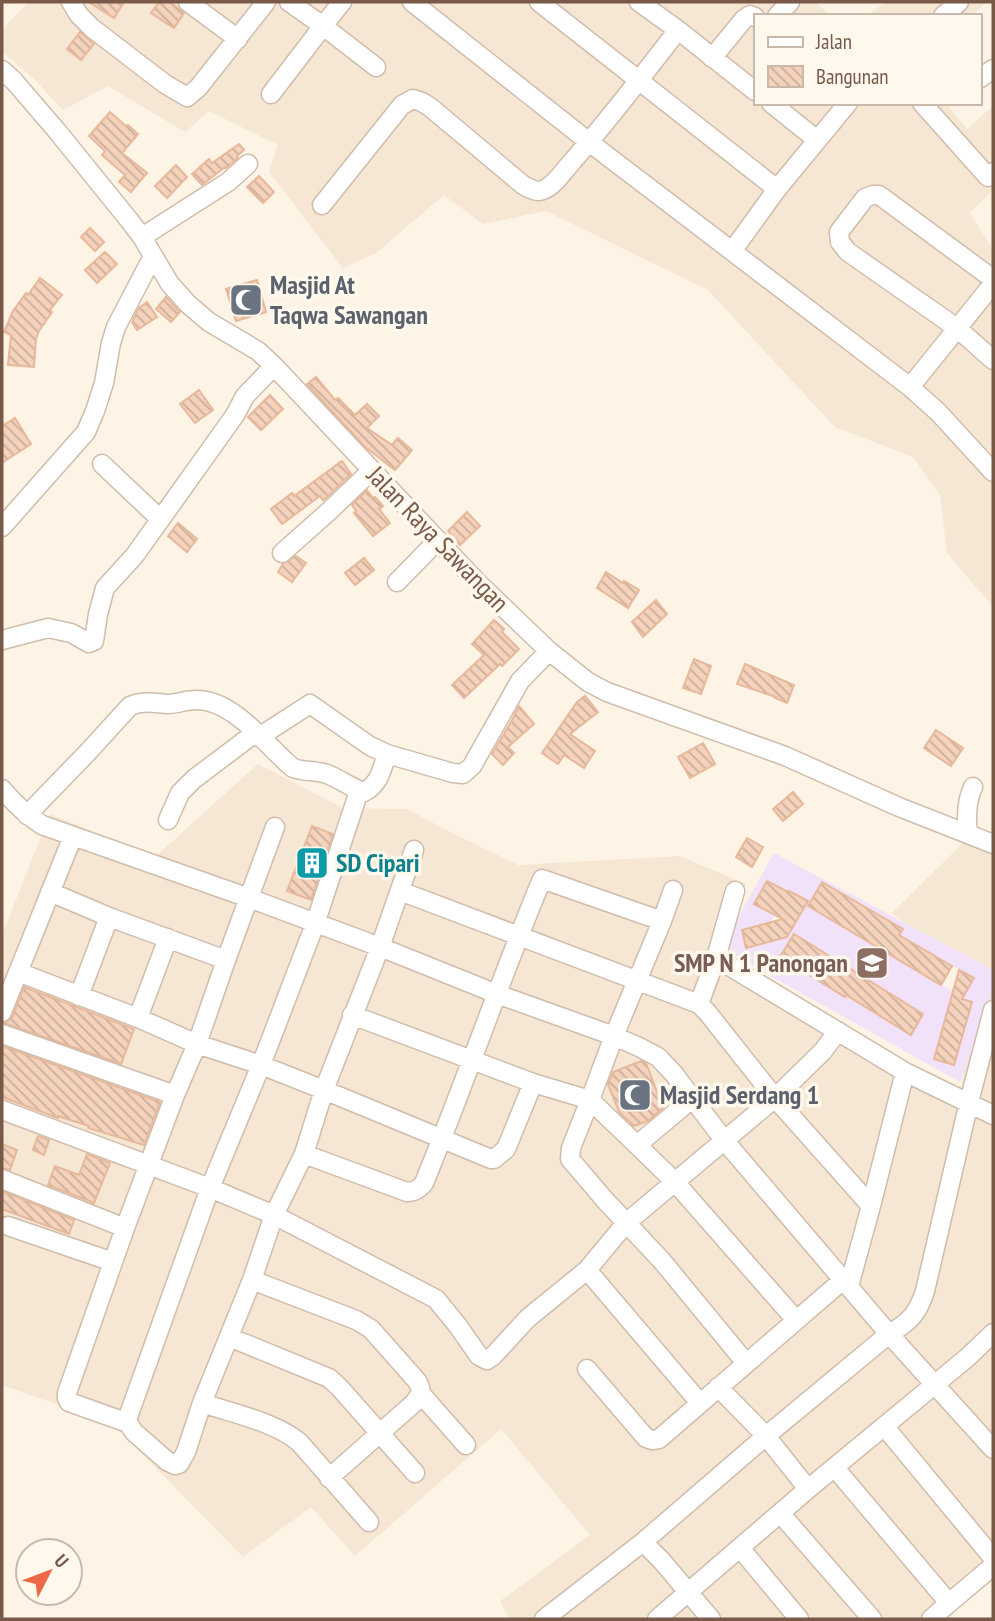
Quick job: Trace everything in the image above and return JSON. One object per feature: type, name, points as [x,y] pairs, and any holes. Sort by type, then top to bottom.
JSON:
[{"type":"street","points":[[71,2],[92,28],[165,84],[187,97],[194,93],[266,2]]},
{"type":"street","points":[[188,2],[237,39]]},
{"type":"street","points":[[289,2],[376,67]]},
{"type":"street","points":[[271,93],[342,2]]},
{"type":"street","points":[[412,2],[589,142],[910,387],[939,412],[993,472]]},
{"type":"street","points":[[539,2],[777,188]]},
{"type":"street","points":[[639,2],[754,90]]},
{"type":"street","points":[[945,14],[959,2]]},
{"type":"street","points":[[712,58],[744,19],[750,15],[754,17]]},
{"type":"street","points":[[322,205],[402,105],[413,99],[430,107],[523,185],[537,191],[543,190],[589,142],[678,30]]},
{"type":"street","name":"Jalan Raya Sawangan","points":[[2,70],[57,131],[142,237],[170,284],[188,304],[209,322],[258,351],[274,366],[477,582],[549,651],[588,682],[607,692],[785,756],[899,807],[993,844]]},
{"type":"street","points":[[773,105],[817,140]]},
{"type":"street","points":[[733,250],[777,188],[846,105]]},
{"type":"street","points":[[924,105],[988,177],[993,172]]},
{"type":"street","points":[[142,237],[228,182],[248,164]]},
{"type":"street","points":[[910,387],[957,328],[993,281],[879,195],[868,195],[839,232],[840,242],[848,252],[957,328],[993,360]]},
{"type":"street","points":[[2,527],[86,432],[104,383],[116,327],[153,256]]},
{"type":"street","points":[[2,640],[48,628],[71,633],[92,643],[96,638],[97,614],[105,588],[135,555],[246,396],[274,366]]},
{"type":"street","points":[[102,464],[160,519]]},
{"type":"street","points":[[282,553],[372,471]]},
{"type":"street","points":[[397,582],[438,540]]},
{"type":"street","points":[[168,821],[180,793],[194,779],[257,735],[310,704],[370,746],[387,754],[463,774],[472,766],[520,681],[549,651]]},
{"type":"street","points":[[27,816],[130,706],[140,702],[169,704],[196,700],[223,706],[293,768],[318,771],[359,791],[364,792],[374,786],[387,754]]},
{"type":"street","points":[[968,833],[968,797],[973,787]]},
{"type":"street","points":[[2,789],[27,816],[42,825],[380,947],[497,995],[614,1036],[658,1057],[724,1140],[846,1283],[993,1448]]},
{"type":"street","points":[[128,1423],[210,1188],[261,1065],[314,924],[359,791]]},
{"type":"street","points":[[275,827],[197,1044],[125,1228],[67,1393],[69,1402],[128,1423],[134,1432],[175,1465],[179,1464],[186,1452],[274,1215],[304,1154],[324,1090],[380,947],[414,850]]},
{"type":"street","points":[[2,1012],[74,836]]},
{"type":"street","points":[[304,1154],[407,1192],[416,1191],[424,1183],[542,879],[662,921]]},
{"type":"street","points":[[673,890],[570,1148],[570,1158],[662,1261],[746,1363]]},
{"type":"street","points":[[400,891],[699,1004],[775,1098],[871,1206]]},
{"type":"street","points":[[699,1004],[716,958],[735,891]]},
{"type":"street","points":[[50,892],[226,960]]},
{"type":"street","points":[[79,996],[109,917]]},
{"type":"street","points":[[138,1018],[168,939]]},
{"type":"street","points":[[716,958],[905,1072],[993,1115]]},
{"type":"street","points":[[18,972],[138,1018],[197,1044],[261,1065],[491,1159],[506,1149],[533,1083]]},
{"type":"street","points":[[544,1619],[643,1542],[766,1436],[907,1323],[919,1307],[993,1010]]},
{"type":"street","points":[[352,1015],[533,1083],[590,1100],[674,1181],[796,1320]]},
{"type":"street","points":[[2,1110],[210,1188],[274,1215],[436,1299],[479,1356],[485,1360],[493,1356],[528,1318],[587,1270],[626,1223],[775,1098],[838,1031]]},
{"type":"street","points":[[2,1034],[175,1095]]},
{"type":"street","points":[[587,1369],[646,1438],[659,1439],[796,1320],[846,1283],[871,1206],[905,1072]]},
{"type":"street","points":[[636,1145],[693,1098]]},
{"type":"street","points":[[2,1179],[125,1228]]},
{"type":"street","points":[[8,1226],[113,1262]]},
{"type":"street","points":[[587,1270],[700,1403]]},
{"type":"street","points":[[252,1280],[356,1320],[371,1329],[421,1388],[421,1394],[414,1403],[329,1478]]},
{"type":"street","points":[[229,1337],[329,1378],[415,1473]]},
{"type":"street","points":[[657,1619],[936,1383],[990,1345]]},
{"type":"street","points":[[718,1387],[766,1436],[808,1489]]},
{"type":"street","points":[[421,1394],[466,1445]]},
{"type":"street","points":[[202,1403],[284,1431],[299,1441],[369,1522]]},
{"type":"street","points":[[884,1426],[993,1558]]},
{"type":"street","points":[[835,1468],[949,1603]]},
{"type":"street","points":[[780,1513],[872,1619]]},
{"type":"street","points":[[643,1542],[711,1619]]},
{"type":"street","points":[[740,1548],[799,1619]]},
{"type":"street","points":[[931,1619],[993,1566]]},
{"type":"shaded area","points":[[28,2],[815,2],[830,14],[754,14],[754,105],[948,105],[967,129],[993,106],[993,190],[970,213],[993,250],[993,607],[947,553],[940,495],[913,457],[835,427],[708,290],[546,211],[483,224],[444,195],[376,253],[343,268],[269,172],[278,145],[209,111],[185,132],[108,86],[63,110],[34,79],[2,51],[2,30]]},
{"type":"shaded area","points":[[885,2],[986,2],[974,14],[870,14]]},
{"type":"shaded area","points":[[258,764],[343,808],[407,809],[518,865],[680,856],[746,884],[720,948],[960,1093],[981,981],[892,913],[968,838],[993,852],[993,1563],[935,1619],[507,1619],[509,1618],[500,1601],[590,1535],[501,1429],[355,1556],[311,1507],[243,1557],[113,1424],[2,1385],[2,935],[50,814],[155,857]]},
{"type":"shaded area","name":"SMP N 1 Panongan","points":[[774,853],[993,970],[993,988],[960,1082],[721,948]],"holes":[[[822,882],[903,929],[889,953],[808,906]],[[789,891],[807,901],[789,934],[770,923]],[[763,924],[768,942],[746,948],[742,930]],[[794,934],[859,974],[845,997],[781,957]],[[902,937],[974,978],[964,997],[891,956]],[[865,978],[923,1013],[911,1034],[852,999]],[[952,996],[972,1002],[954,1065],[934,1059]]]},
{"type":"building","points":[[89,2],[124,2],[114,18]]},
{"type":"building","points":[[159,2],[170,2],[184,13],[174,28],[151,13]]},
{"type":"building","points":[[80,32],[94,44],[81,60],[67,49]]},
{"type":"building","points":[[110,112],[138,134],[122,153],[147,173],[131,192],[119,182],[125,175],[102,155],[105,151],[89,136]]},
{"type":"building","points":[[239,144],[244,150],[238,158],[202,185],[192,174],[209,159],[212,163]]},
{"type":"building","points":[[176,165],[187,177],[167,198],[155,186]]},
{"type":"building","points":[[259,176],[274,192],[263,203],[247,187]]},
{"type":"building","points":[[90,228],[104,242],[95,251],[81,237]]},
{"type":"building","points":[[105,252],[117,264],[97,283],[85,270]]},
{"type":"building","points":[[40,278],[62,295],[39,331],[34,367],[8,365],[11,335],[4,332],[13,311]]},
{"type":"building","name":"Masjid At Taqwa Sawangan","points":[[257,280],[266,312],[236,321],[226,289]]},
{"type":"building","points":[[166,297],[180,312],[171,322],[156,309]]},
{"type":"building","points":[[147,302],[157,317],[137,330],[132,322],[139,308]]},
{"type":"building","points":[[316,377],[335,400],[338,398],[355,415],[367,404],[379,416],[367,428],[392,445],[398,438],[412,450],[395,470],[364,446],[307,384]]},
{"type":"building","points":[[199,390],[213,410],[195,423],[180,404]]},
{"type":"building","points":[[270,395],[283,409],[261,430],[248,417]]},
{"type":"building","points":[[15,418],[31,444],[2,463],[2,426]]},
{"type":"building","points":[[342,461],[351,474],[323,500],[320,496],[282,524],[271,509],[292,493],[294,496]]},
{"type":"building","points":[[367,490],[383,506],[379,509],[390,523],[373,536],[354,513],[356,511],[352,505]]},
{"type":"building","points":[[467,512],[480,526],[460,545],[448,531]]},
{"type":"building","points":[[178,523],[197,539],[187,552],[168,536]]},
{"type":"building","points":[[296,556],[306,563],[292,582],[278,572],[283,564]]},
{"type":"building","points":[[364,558],[374,570],[355,585],[345,573]]},
{"type":"building","points":[[606,572],[639,590],[628,608],[597,588]]},
{"type":"building","points":[[656,600],[667,614],[643,637],[632,622]]},
{"type":"building","points":[[494,620],[519,649],[464,698],[452,685],[484,655],[472,644]]},
{"type":"building","points":[[694,659],[711,666],[701,694],[683,688]]},
{"type":"building","points":[[745,664],[794,685],[787,703],[737,684]]},
{"type":"building","points":[[585,696],[598,712],[570,734],[595,751],[584,768],[564,755],[558,764],[542,753],[577,702]]},
{"type":"building","points":[[519,706],[534,724],[508,747],[514,753],[503,765],[492,754]]},
{"type":"building","points":[[936,730],[963,748],[951,766],[924,748]]},
{"type":"building","points":[[703,743],[715,764],[690,778],[678,757]]},
{"type":"building","points":[[793,792],[803,804],[783,821],[773,809]]},
{"type":"building","name":"SD Cipari","points":[[312,826],[333,834],[311,900],[287,891]]},
{"type":"building","points":[[747,838],[763,847],[752,867],[736,857]]},
{"type":"building","points":[[767,881],[808,901],[787,937],[746,948],[742,930],[783,919],[754,904]]},
{"type":"building","points":[[822,882],[903,929],[899,935],[952,966],[941,985],[808,906]]},
{"type":"building","points":[[794,934],[923,1014],[911,1035],[780,957]]},
{"type":"building","points":[[959,970],[974,978],[962,999],[972,1002],[954,1065],[934,1059]]},
{"type":"building","points":[[24,987],[134,1029],[121,1064],[4,1023],[13,1016]]},
{"type":"building","points":[[2,1046],[160,1102],[144,1145],[2,1097]]},
{"type":"building","name":"Masjid Serdang 1","points":[[641,1061],[646,1063],[663,1108],[648,1121],[634,1126],[619,1112],[608,1084],[613,1072]]},
{"type":"building","points":[[38,1136],[49,1140],[44,1155],[33,1150]]},
{"type":"building","points":[[2,1144],[17,1150],[10,1170],[2,1168]]},
{"type":"building","points":[[87,1154],[110,1163],[94,1203],[48,1185],[55,1166],[79,1175]]},
{"type":"building","points":[[2,1191],[74,1220],[69,1234],[2,1209]]},
{"type":"place","name":"Masjid At Taqwa Sawangan","points":[[246,300]]},
{"type":"place","name":"SD Cipari","points":[[312,863]]},
{"type":"place","name":"SMP N 1 Panongan","points":[[872,963]]},
{"type":"place","name":"Masjid Serdang 1","points":[[635,1095]]}]
